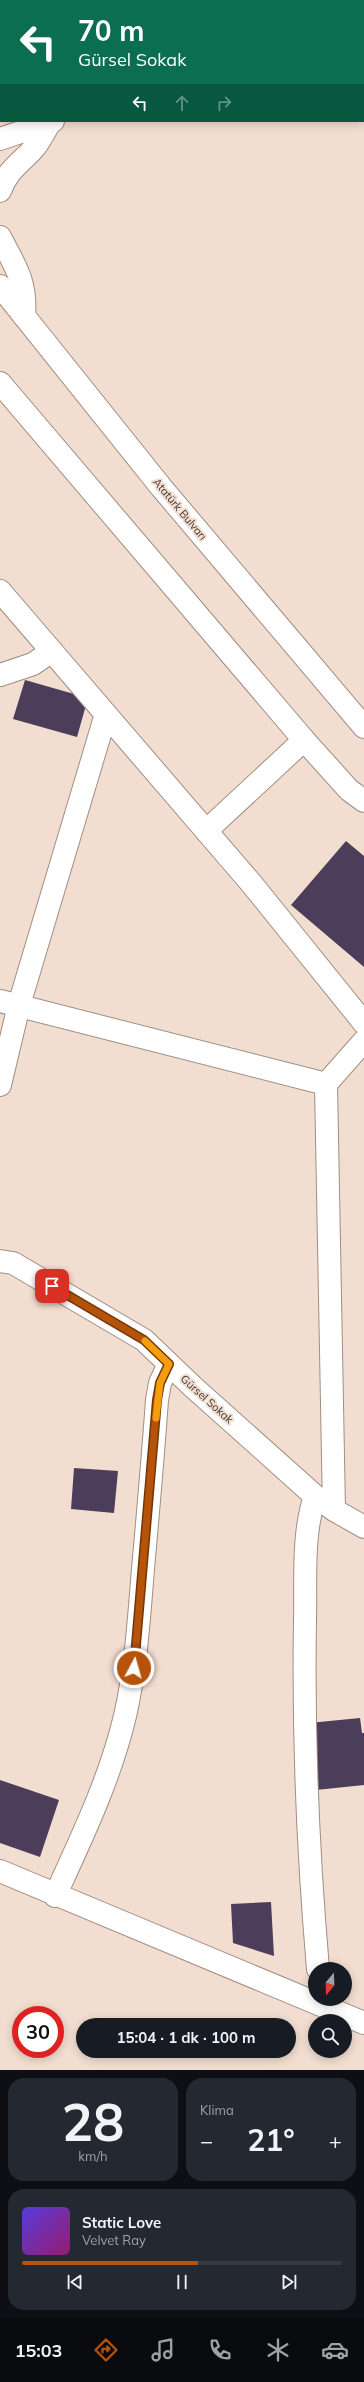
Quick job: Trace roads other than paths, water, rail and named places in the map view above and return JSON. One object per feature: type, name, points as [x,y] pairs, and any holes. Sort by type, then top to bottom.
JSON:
[{"type":"street","points":[[0,139],[51,122]]},
{"type":"street","points":[[0,191],[4,180],[12,167],[34,147],[51,122]]},
{"type":"street","points":[[0,237],[20,274],[24,287],[24,316]]},
{"type":"street","name":"Atatürk Bulvarı","points":[[0,286],[161,487],[364,727]]},
{"type":"street","points":[[0,383],[304,740],[349,790],[364,801]]},
{"type":"street","points":[[0,591],[206,832],[364,1023]]},
{"type":"street","points":[[0,675],[33,664],[52,651]]},
{"type":"street","points":[[0,1085],[9,1003],[106,714]]},
{"type":"street","points":[[206,832],[304,740]]},
{"type":"street","points":[[9,1003],[326,1084]]},
{"type":"street","points":[[334,1510],[326,1084],[364,1040]]},
{"type":"street","name":"Gürsel Sokak","points":[[0,1261],[13,1263],[144,1340],[315,1496],[334,1510],[364,1527]]},
{"type":"street","points":[[55,1896],[97,1806],[112,1762],[125,1716],[134,1668],[138,1632],[157,1400],[160,1383],[169,1364]]},
{"type":"street","points":[[315,1496],[307,1528],[304,1687],[305,1783],[318,1962]]},
{"type":"street","points":[[0,1871],[55,1896],[308,1997]]},
{"type":"street","points":[[328,2006],[364,2023]]}]
